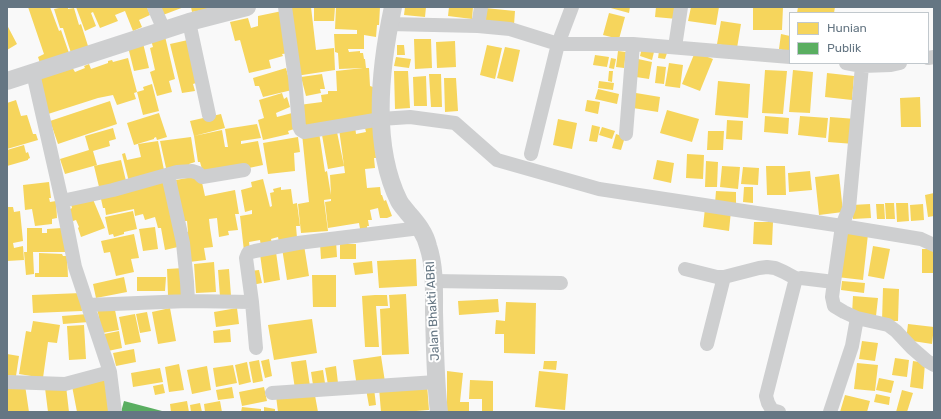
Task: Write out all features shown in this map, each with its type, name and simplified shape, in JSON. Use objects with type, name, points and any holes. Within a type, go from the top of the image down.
[{"type":"street","points":[[154,7],[164,30]]},
{"type":"street","points":[[285,7],[295,78],[299,126],[304,132],[381,119],[410,118],[455,123],[497,160],[599,189],[921,239],[934,245]]},
{"type":"street","points":[[478,26],[481,7]]},
{"type":"street","points":[[531,154],[558,44],[572,7]]},
{"type":"street","points":[[675,47],[681,7]]},
{"type":"street","points":[[7,81],[237,8]]},
{"type":"street","points":[[391,16],[510,29],[558,44],[633,44],[789,57]]},
{"type":"street","name":"Jalan Bhakti ABRI","points":[[391,16],[383,63],[381,119],[382,144],[390,178],[399,202],[420,228],[428,245],[433,267],[436,382],[439,412]]},
{"type":"street","points":[[190,22],[209,115]]},
{"type":"street","points":[[626,134],[633,44]]},
{"type":"street","points":[[851,64],[862,66],[896,64]]},
{"type":"street","points":[[862,66],[849,208],[842,226],[832,297],[834,306],[857,318],[888,325],[896,330],[912,348],[934,365]]},
{"type":"street","points":[[33,73],[76,267],[110,372],[115,412]]},
{"type":"street","points":[[62,201],[114,190],[177,172],[192,171],[198,173],[202,177],[244,170]]},
{"type":"street","points":[[168,175],[184,243],[188,301]]},
{"type":"street","points":[[256,348],[246,258],[248,253],[298,243],[420,228]]},
{"type":"street","points":[[686,269],[718,277],[724,277],[767,267],[776,268],[797,279],[806,278],[834,282]]},
{"type":"street","points":[[707,344],[724,277]]},
{"type":"street","points":[[779,412],[772,410],[766,396],[797,279]]},
{"type":"street","points":[[433,281],[561,283]]},
{"type":"street","points":[[88,305],[188,301],[252,302]]},
{"type":"street","points":[[830,412],[852,346],[857,318]]},
{"type":"street","points":[[7,382],[65,384],[110,372]]},
{"type":"street","points":[[272,393],[436,382]]},
{"type":"building: Hunian","points":[[28,7],[50,7],[59,31],[61,30],[69,53],[40,63],[38,57],[44,54]]},
{"type":"building: Hunian","points":[[68,7],[68,9],[74,8],[88,46],[71,53],[63,28],[60,28],[54,9]]},
{"type":"building: Hunian","points":[[76,7],[147,7],[150,15],[139,20],[142,27],[133,31],[125,11],[115,15],[118,21],[100,28],[93,12],[91,13],[96,26],[85,31]]},
{"type":"building: Hunian","points":[[161,7],[184,7],[163,15]]},
{"type":"building: Hunian","points":[[191,7],[219,7],[192,12]]},
{"type":"building: Hunian","points":[[287,7],[311,7],[316,50],[334,48],[335,70],[296,76]]},
{"type":"building: Hunian","points":[[314,7],[335,7],[334,21],[314,21]]},
{"type":"building: Hunian","points":[[336,7],[380,7],[379,25],[377,25],[376,37],[364,35],[364,49],[348,49],[349,52],[360,51],[360,53],[363,53],[366,68],[369,68],[370,86],[373,87],[374,119],[302,129],[299,105],[322,102],[321,95],[328,94],[328,91],[337,91],[336,71],[363,68],[339,69],[338,53],[335,52],[334,34],[357,34],[357,30],[335,29]]},
{"type":"building: Hunian","points":[[405,7],[426,7],[425,17],[404,15]]},
{"type":"building: Hunian","points":[[449,7],[473,7],[472,19],[448,16]]},
{"type":"building: Hunian","points":[[607,7],[630,7],[629,13]]},
{"type":"building: Hunian","points":[[656,7],[678,7],[677,19],[655,17]]},
{"type":"building: Hunian","points":[[691,7],[719,7],[716,25],[688,21]]},
{"type":"building: Hunian","points":[[753,7],[783,7],[782,30],[753,30]]},
{"type":"building: Hunian","points":[[798,7],[835,7],[834,12],[797,12]]},
{"type":"building: Hunian","points":[[485,8],[515,11],[514,25],[483,21]]},
{"type":"building: Hunian","points":[[282,11],[290,53],[282,54],[283,56],[269,60],[271,68],[249,73],[240,40],[235,41],[230,22],[248,18],[251,28],[258,26],[258,16]]},
{"type":"building: Hunian","points":[[609,13],[625,17],[619,39],[603,35]]},
{"type":"building: Hunian","points":[[721,21],[741,24],[737,48],[717,44]]},
{"type":"building: Hunian","points":[[7,25],[17,44],[7,50]]},
{"type":"building: Hunian","points":[[164,32],[175,79],[169,81],[172,92],[157,96],[150,72],[155,70],[150,48],[153,47],[150,37]]},
{"type":"building: Hunian","points":[[781,34],[789,36],[789,52],[779,49]]},
{"type":"building: Hunian","points":[[414,39],[431,39],[432,68],[415,69]]},
{"type":"building: Hunian","points":[[188,40],[199,82],[193,84],[195,91],[182,93],[170,44]]},
{"type":"building: Hunian","points":[[455,41],[456,67],[437,68],[436,42]]},
{"type":"building: Hunian","points":[[143,43],[149,68],[134,71],[128,47]]},
{"type":"building: Hunian","points":[[397,45],[404,45],[405,55],[397,55]]},
{"type":"building: Hunian","points":[[487,45],[502,48],[495,79],[480,75]]},
{"type":"building: Hunian","points":[[505,47],[520,50],[513,82],[497,78]]},
{"type":"building: Hunian","points":[[642,48],[654,52],[652,60],[640,56]]},
{"type":"building: Hunian","points":[[618,51],[626,52],[624,68],[616,67]]},
{"type":"building: Hunian","points":[[659,51],[667,53],[665,59],[658,58]]},
{"type":"building: Hunian","points":[[695,52],[713,59],[700,91],[682,84]]},
{"type":"building: Hunian","points":[[595,55],[609,57],[607,67],[593,65]]},
{"type":"building: Hunian","points":[[396,57],[411,59],[409,68],[394,66]]},
{"type":"building: Hunian","points":[[128,58],[137,92],[134,93],[136,99],[117,105],[113,95],[98,98],[48,114],[38,78],[72,67],[75,72],[85,68],[84,66],[89,64],[91,69],[108,63],[108,61],[112,60],[113,62]]},
{"type":"building: Hunian","points":[[611,58],[616,59],[614,69],[609,68]]},
{"type":"building: Hunian","points":[[638,59],[652,62],[649,79],[636,77]]},
{"type":"building: Hunian","points":[[669,63],[683,65],[680,88],[665,86]]},
{"type":"building: Hunian","points":[[657,66],[666,67],[664,84],[655,83]]},
{"type":"building: Hunian","points":[[286,68],[292,90],[263,97],[259,86],[255,86],[253,78]]},
{"type":"building: Hunian","points":[[765,70],[787,71],[783,114],[762,113]]},
{"type":"building: Hunian","points":[[793,70],[813,72],[810,113],[789,112]]},
{"type":"building: Hunian","points":[[394,71],[408,71],[410,108],[395,109]]},
{"type":"building: Hunian","points":[[609,71],[613,71],[612,82],[608,81]]},
{"type":"building: Hunian","points":[[827,73],[854,76],[852,100],[825,97]]},
{"type":"building: Hunian","points":[[322,74],[325,89],[320,89],[321,93],[306,96],[301,77]]},
{"type":"building: Hunian","points":[[429,74],[441,74],[442,107],[431,107]]},
{"type":"building: Hunian","points":[[426,76],[427,106],[414,106],[413,77]]},
{"type":"building: Hunian","points":[[444,78],[456,78],[458,111],[445,112]]},
{"type":"building: Hunian","points":[[599,81],[614,83],[613,90],[598,88]]},
{"type":"building: Hunian","points":[[718,81],[750,84],[748,118],[715,115]]},
{"type":"building: Hunian","points":[[152,84],[159,111],[143,115],[137,92],[144,90],[143,87]]},
{"type":"building: Hunian","points":[[598,89],[619,94],[617,104],[595,99]]},
{"type":"building: Hunian","points":[[282,93],[284,99],[287,97],[290,107],[276,113],[277,117],[292,113],[297,128],[288,131],[289,134],[263,140],[258,120],[264,118],[259,100]]},
{"type":"building: Hunian","points":[[636,93],[660,97],[658,112],[633,108]]},
{"type":"building: Hunian","points":[[920,97],[921,127],[901,127],[900,98]]},
{"type":"building: Hunian","points":[[16,100],[21,116],[27,115],[33,134],[36,134],[38,140],[7,149],[7,103]]},
{"type":"building: Hunian","points":[[587,100],[600,102],[598,114],[585,111]]},
{"type":"building: Hunian","points":[[110,101],[117,124],[58,144],[50,121]]},
{"type":"building: Hunian","points":[[667,110],[699,119],[692,142],[660,133]]},
{"type":"building: Hunian","points":[[159,113],[167,137],[157,140],[156,137],[134,145],[127,123]]},
{"type":"building: Hunian","points":[[221,114],[225,128],[194,136],[190,121]]},
{"type":"building: Hunian","points":[[765,116],[789,118],[788,134],[764,132]]},
{"type":"building: Hunian","points":[[800,116],[828,118],[826,138],[798,135]]},
{"type":"building: Hunian","points":[[830,117],[856,119],[854,144],[828,142]]},
{"type":"building: Hunian","points":[[558,119],[577,123],[572,149],[553,145]]},
{"type":"building: Hunian","points":[[727,120],[743,121],[742,140],[726,139]]},
{"type":"building: Hunian","points":[[374,123],[376,158],[374,158],[375,168],[365,169],[367,188],[380,187],[381,195],[384,201],[386,200],[392,216],[380,218],[378,208],[370,210],[372,220],[368,220],[368,233],[361,234],[359,223],[328,228],[325,202],[331,201],[331,199],[324,200],[328,231],[301,233],[298,204],[309,202],[302,134],[319,132],[325,172],[327,171],[331,195],[330,175],[345,173],[339,129],[355,126],[356,134],[366,132],[364,124]]},
{"type":"building: Hunian","points":[[257,124],[261,138],[241,141],[241,144],[258,141],[263,165],[204,176],[200,162],[198,162],[194,136],[222,130],[225,147],[228,147],[225,129]]},
{"type":"building: Hunian","points":[[592,125],[600,127],[597,142],[589,141]]},
{"type":"building: Hunian","points":[[602,127],[615,131],[612,139],[599,135]]},
{"type":"building: Hunian","points":[[113,128],[116,139],[109,141],[110,146],[93,151],[97,165],[65,174],[60,159],[89,150],[85,136]]},
{"type":"building: Hunian","points":[[708,131],[724,131],[723,150],[707,150]]},
{"type":"building: Hunian","points":[[337,132],[344,166],[328,169],[322,135]]},
{"type":"building: Hunian","points":[[616,134],[625,137],[621,150],[612,148]]},
{"type":"building: Hunian","points":[[191,137],[195,162],[189,164],[190,168],[166,168],[160,141]]},
{"type":"building: Hunian","points":[[298,137],[300,152],[294,153],[295,171],[268,174],[263,143]]},
{"type":"building: Hunian","points":[[158,141],[164,170],[129,182],[122,154],[125,153],[127,160],[141,157],[138,144]]},
{"type":"building: Hunian","points":[[24,145],[26,153],[28,152],[30,158],[28,160],[7,166],[7,150]]},
{"type":"building: Hunian","points":[[687,154],[704,155],[703,179],[686,178]]},
{"type":"building: Hunian","points":[[121,160],[127,185],[100,191],[94,166]]},
{"type":"building: Hunian","points":[[657,160],[674,163],[671,183],[653,179]]},
{"type":"building: Hunian","points":[[706,161],[718,162],[717,187],[705,187]]},
{"type":"building: Hunian","points":[[722,166],[740,167],[738,189],[720,187]]},
{"type":"building: Hunian","points":[[766,166],[785,166],[786,195],[767,195]]},
{"type":"building: Hunian","points":[[743,167],[759,168],[758,185],[741,184]]},
{"type":"building: Hunian","points":[[810,171],[812,190],[789,192],[788,173]]},
{"type":"building: Hunian","points":[[839,174],[843,212],[819,215],[815,177]]},
{"type":"building: Hunian","points":[[198,176],[201,178],[205,196],[235,190],[239,214],[235,214],[238,230],[228,231],[229,235],[219,237],[217,218],[209,219],[213,247],[204,248],[206,260],[189,262],[184,232],[188,232],[187,221],[181,221],[176,180]]},
{"type":"building: Hunian","points":[[162,179],[182,246],[165,250],[161,228],[158,228],[155,217],[145,220],[143,214],[135,216],[134,209],[106,215],[101,199]]},
{"type":"building: Hunian","points":[[263,179],[270,207],[272,206],[270,193],[274,192],[273,189],[281,187],[281,190],[291,189],[293,204],[297,203],[300,226],[296,226],[297,238],[279,242],[278,237],[271,239],[272,244],[261,246],[260,240],[249,242],[250,250],[244,251],[240,216],[252,214],[252,210],[245,212],[241,190],[252,187],[251,182]]},
{"type":"building: Hunian","points":[[49,182],[51,198],[49,198],[50,202],[56,201],[57,218],[52,219],[52,224],[35,226],[32,209],[25,210],[23,185]]},
{"type":"building: Hunian","points":[[744,187],[753,187],[753,203],[743,202]]},
{"type":"building: Hunian","points":[[716,191],[736,192],[736,204],[715,203]]},
{"type":"building: Hunian","points":[[934,193],[934,216],[928,217],[925,195]]},
{"type":"building: Hunian","points":[[92,197],[105,228],[81,237],[76,220],[70,222],[67,211],[72,208],[71,204]]},
{"type":"building: Hunian","points":[[885,203],[894,203],[895,219],[886,219]]},
{"type":"building: Hunian","points":[[896,203],[908,203],[909,221],[897,222]]},
{"type":"building: Hunian","points":[[870,204],[871,218],[853,219],[852,205]]},
{"type":"building: Hunian","points":[[876,204],[884,204],[885,219],[877,219]]},
{"type":"building: Hunian","points":[[923,204],[924,220],[911,221],[910,205]]},
{"type":"building: Hunian","points":[[7,207],[13,207],[14,212],[20,211],[23,241],[13,243],[14,248],[23,246],[24,260],[7,261]]},
{"type":"building: Hunian","points":[[705,208],[731,211],[729,231],[703,227]]},
{"type":"building: Hunian","points":[[133,211],[137,229],[124,232],[124,234],[114,237],[113,234],[109,235],[105,217]]},
{"type":"building: Hunian","points":[[754,222],[773,222],[772,245],[753,244]]},
{"type":"building: Hunian","points":[[155,227],[158,249],[143,251],[139,229]]},
{"type":"building: Hunian","points":[[27,228],[42,228],[42,233],[47,233],[47,229],[62,228],[66,252],[33,252],[34,274],[26,275],[24,252],[27,252]]},
{"type":"building: Hunian","points":[[842,231],[868,234],[863,280],[837,277]]},
{"type":"building: Hunian","points":[[134,234],[139,258],[131,259],[134,272],[116,276],[110,252],[104,253],[101,241]]},
{"type":"building: Hunian","points":[[336,241],[337,257],[321,259],[320,243]]},
{"type":"building: Hunian","points":[[340,244],[356,244],[356,259],[340,259]]},
{"type":"building: Hunian","points":[[304,245],[309,276],[287,280],[282,248]]},
{"type":"building: Hunian","points":[[873,246],[890,249],[884,279],[868,276]]},
{"type":"building: Hunian","points":[[922,249],[934,249],[934,273],[922,273]]},
{"type":"building: Hunian","points":[[276,252],[280,280],[264,283],[260,254]]},
{"type":"building: Hunian","points":[[39,253],[62,254],[63,256],[67,256],[68,277],[35,277],[35,273],[39,273]]},
{"type":"building: Hunian","points":[[416,259],[417,286],[379,288],[377,261]]},
{"type":"building: Hunian","points":[[372,261],[373,273],[355,275],[353,263]]},
{"type":"building: Hunian","points":[[214,262],[216,292],[196,293],[194,264]]},
{"type":"building: Hunian","points":[[184,268],[185,295],[168,295],[167,269]]},
{"type":"building: Hunian","points":[[229,269],[231,296],[220,297],[218,270]]},
{"type":"building: Hunian","points":[[259,270],[262,283],[252,285],[250,271]]},
{"type":"building: Hunian","points":[[312,275],[336,275],[336,307],[313,307]]},
{"type":"building: Hunian","points":[[124,277],[127,292],[96,298],[93,284]]},
{"type":"building: Hunian","points":[[137,277],[166,277],[165,291],[137,291]]},
{"type":"building: Hunian","points":[[842,281],[865,283],[864,293],[841,290]]},
{"type":"building: Hunian","points":[[883,288],[899,289],[898,321],[882,321]]},
{"type":"building: Hunian","points":[[81,293],[82,311],[33,313],[32,295]]},
{"type":"building: Hunian","points":[[406,294],[409,354],[382,355],[380,309],[390,308],[389,295]]},
{"type":"building: Hunian","points":[[387,295],[388,306],[376,306],[379,347],[365,347],[362,296]]},
{"type":"building: Hunian","points":[[853,296],[878,298],[876,316],[852,314]]},
{"type":"building: Hunian","points":[[498,299],[499,312],[459,315],[458,301]]},
{"type":"building: Hunian","points":[[506,302],[536,303],[535,354],[504,353],[504,334],[495,334],[496,320],[505,321]]},
{"type":"building: Hunian","points":[[114,305],[119,330],[102,333],[97,308]]},
{"type":"building: Hunian","points":[[170,308],[176,341],[158,344],[152,312]]},
{"type":"building: Hunian","points":[[237,308],[239,324],[216,327],[214,312]]},
{"type":"building: Hunian","points":[[147,312],[151,331],[140,333],[136,314]]},
{"type":"building: Hunian","points":[[88,314],[89,322],[63,324],[62,316]]},
{"type":"building: Hunian","points":[[135,314],[141,342],[125,345],[119,317]]},
{"type":"building: Hunian","points":[[312,319],[317,353],[274,360],[268,325]]},
{"type":"building: Hunian","points":[[33,321],[60,325],[57,343],[48,342],[43,378],[19,374],[26,331],[31,332]]},
{"type":"building: Hunian","points":[[908,324],[934,327],[932,344],[906,340]]},
{"type":"building: Hunian","points":[[84,325],[86,359],[69,360],[67,326]]},
{"type":"building: Hunian","points":[[230,329],[231,342],[214,343],[213,331]]},
{"type":"building: Hunian","points":[[119,331],[122,348],[108,351],[104,334]]},
{"type":"building: Hunian","points":[[862,341],[878,343],[875,361],[859,359]]},
{"type":"building: Hunian","points":[[134,349],[136,362],[116,366],[113,353]]},
{"type":"building: Hunian","points":[[7,354],[19,356],[16,376],[7,375]]},
{"type":"building: Hunian","points":[[381,356],[385,382],[357,387],[353,360]]},
{"type":"building: Hunian","points":[[895,358],[909,360],[907,377],[892,375]]},
{"type":"building: Hunian","points":[[269,359],[272,376],[265,378],[261,361]]},
{"type":"building: Hunian","points":[[259,360],[263,381],[253,383],[249,362]]},
{"type":"building: Hunian","points":[[306,360],[310,386],[295,389],[291,362]]},
{"type":"building: Hunian","points":[[544,361],[557,361],[556,370],[543,369]]},
{"type":"building: Hunian","points":[[913,361],[925,363],[923,389],[910,387]]},
{"type":"building: Hunian","points":[[247,362],[251,382],[239,385],[235,365]]},
{"type":"building: Hunian","points":[[857,363],[878,365],[875,391],[854,389]]},
{"type":"building: Hunian","points":[[179,364],[184,390],[169,392],[165,367]]},
{"type":"building: Hunian","points":[[233,365],[237,383],[216,387],[213,368]]},
{"type":"building: Hunian","points":[[207,366],[211,390],[192,394],[187,370]]},
{"type":"building: Hunian","points":[[336,366],[338,383],[328,385],[325,368]]},
{"type":"building: Hunian","points":[[160,368],[163,382],[133,387],[131,373]]},
{"type":"building: Hunian","points":[[323,370],[325,383],[313,385],[311,372]]},
{"type":"building: Hunian","points":[[447,371],[463,373],[460,402],[469,402],[469,412],[447,412]]},
{"type":"building: Hunian","points":[[539,371],[568,374],[565,410],[535,407]]},
{"type":"building: Hunian","points":[[879,378],[894,381],[891,393],[876,390]]},
{"type":"building: Hunian","points":[[105,380],[111,412],[77,412],[72,386]]},
{"type":"building: Hunian","points":[[470,380],[493,381],[493,412],[482,412],[482,399],[469,399]]},
{"type":"building: Hunian","points":[[163,384],[165,393],[155,395],[153,386]]},
{"type":"building: Hunian","points":[[427,384],[429,410],[381,412],[379,388]]},
{"type":"building: Hunian","points":[[25,385],[29,412],[7,412],[7,387]]},
{"type":"building: Hunian","points":[[66,386],[69,412],[48,412],[45,388]]},
{"type":"building: Hunian","points":[[232,387],[234,398],[218,400],[216,390]]},
{"type":"building: Hunian","points":[[264,387],[267,401],[242,406],[239,392]]},
{"type":"building: Hunian","points":[[374,388],[376,405],[369,406],[366,389]]},
{"type":"building: Hunian","points":[[314,390],[318,412],[278,412],[276,396]]},
{"type":"building: Hunian","points":[[902,390],[913,393],[907,412],[896,412]]},
{"type":"building: Hunian","points":[[876,394],[890,397],[889,405],[874,402]]},
{"type":"building: Hunian","points":[[845,395],[870,401],[867,412],[840,412]]},
{"type":"building: Hunian","points":[[187,401],[189,412],[171,412],[170,404]]},
{"type":"building: Hunian","points":[[220,401],[222,412],[205,412],[204,404]]},
{"type":"building: Hunian","points":[[200,403],[202,412],[191,412],[190,405]]},
{"type":"building: Hunian","points":[[242,407],[261,409],[261,412],[241,412]]},
{"type":"building: Hunian","points":[[264,407],[275,409],[275,412],[264,412]]},
{"type":"building: Publik","points":[[124,401],[162,411],[162,412],[121,412]]}]
